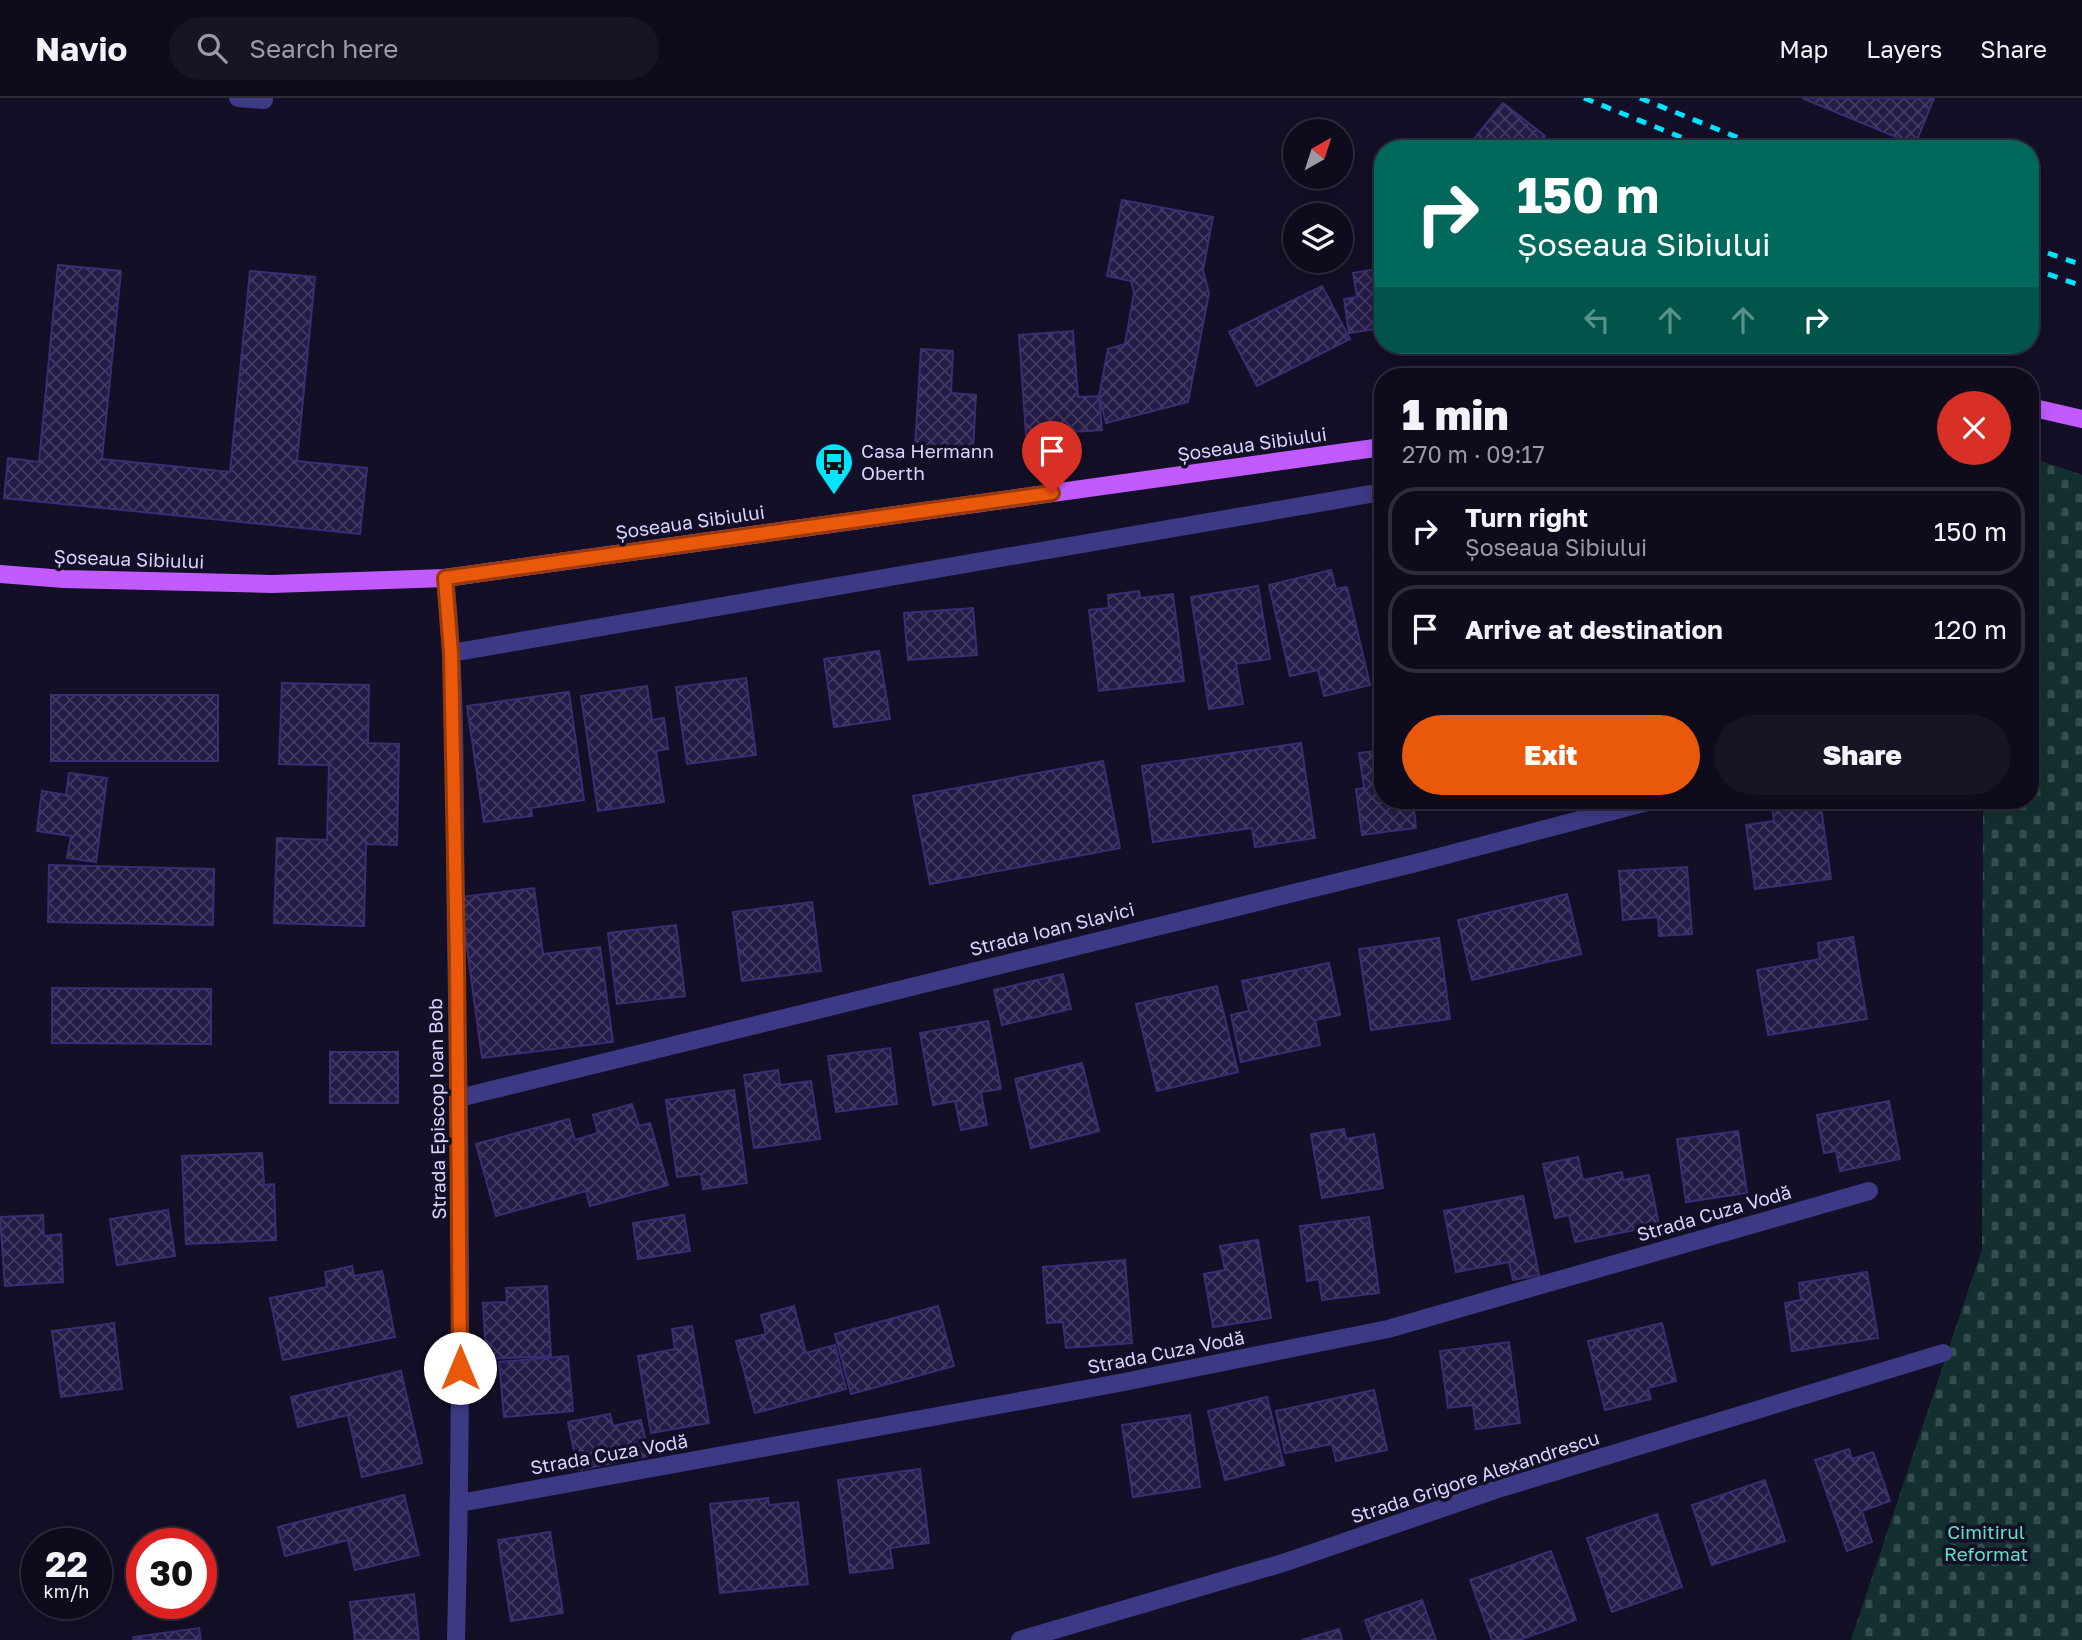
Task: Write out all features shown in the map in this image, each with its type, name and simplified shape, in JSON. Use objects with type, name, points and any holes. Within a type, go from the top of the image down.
[{"type":"main road","points":[[2039,409],[2082,419]]},
{"type":"main road","name":"Șoseaua Sibiului","points":[[0,574],[64,579],[272,584],[445,578],[1374,448]]},
{"type":"street","points":[[238,98],[264,100]]},
{"type":"street","points":[[451,653],[1374,493]]},
{"type":"street","name":"Strada Episcop Ioan Bob","points":[[445,578],[451,653],[459,1098],[460,1503],[456,1640]]},
{"type":"street","name":"Strada Ioan Slavici","points":[[459,1098],[1416,863],[1621,809]]},
{"type":"street","name":"Strada Cuza Vodă","points":[[460,1503],[1119,1383],[1388,1329],[1869,1191]]},
{"type":"street","name":"Strada Grigore Alexandrescu","points":[[1020,1640],[1283,1563],[1495,1490],[1942,1353]]},
{"type":"green space","name":"Cimitirul Reformat","points":[[2039,460],[2082,475],[2082,1640],[1851,1640],[1982,1249],[1983,809],[2039,809]]},
{"type":"building","points":[[1802,98],[1934,98],[1917,140],[1903,140]]},
{"type":"building","points":[[1503,103],[1545,136],[1542,140],[1473,140]]},
{"type":"building","points":[[1122,200],[1213,217],[1203,270],[1209,293],[1188,402],[1106,423],[1099,396],[1108,349],[1125,344],[1134,293],[1131,281],[1107,276]]},
{"type":"building","points":[[58,265],[121,271],[102,459],[230,472],[250,271],[315,277],[297,461],[367,468],[360,534],[4,498],[8,458],[39,462]]},
{"type":"building","points":[[1374,269],[1374,329],[1349,333],[1344,299],[1357,297],[1353,273]]},
{"type":"building","points":[[1322,286],[1350,339],[1257,386],[1229,332]]},
{"type":"building","points":[[1073,331],[1078,397],[1099,396],[1102,430],[1026,435],[1019,335]]},
{"type":"building","points":[[921,349],[953,351],[951,393],[976,395],[973,450],[915,447]]},
{"type":"building","points":[[1331,570],[1336,589],[1347,587],[1370,685],[1324,696],[1318,670],[1290,676],[1269,585]]},
{"type":"building","points":[[1258,586],[1270,659],[1236,664],[1243,704],[1209,709],[1191,597]]},
{"type":"building","points":[[1139,591],[1140,598],[1173,594],[1184,681],[1099,691],[1089,610],[1109,608],[1108,595]]},
{"type":"building","points":[[973,608],[977,655],[908,660],[904,613]]},
{"type":"building","points":[[879,651],[890,719],[834,727],[824,659]]},
{"type":"building","points":[[746,678],[756,755],[687,764],[676,687]]},
{"type":"building","points":[[282,683],[369,685],[368,743],[399,744],[397,845],[366,844],[364,926],[274,923],[277,838],[327,840],[329,765],[279,764]]},
{"type":"building","points":[[647,686],[652,720],[664,718],[668,749],[656,751],[664,802],[598,811],[581,696]]},
{"type":"building","points":[[569,692],[584,800],[531,808],[532,816],[484,822],[467,706]]},
{"type":"building","points":[[51,695],[218,695],[218,761],[51,761]]},
{"type":"building","points":[[1301,743],[1315,838],[1255,847],[1252,828],[1153,842],[1142,766]]},
{"type":"building","points":[[1374,751],[1374,809],[1414,809],[1416,828],[1362,835],[1356,789],[1364,788],[1359,753]]},
{"type":"building","points":[[1103,761],[1120,848],[930,884],[913,796]]},
{"type":"building","points":[[69,773],[107,778],[96,862],[67,858],[71,836],[37,831],[42,791],[66,795]]},
{"type":"building","points":[[1772,809],[1821,809],[1831,879],[1755,889],[1746,825],[1774,821]]},
{"type":"building","points":[[49,865],[214,869],[213,925],[48,922]]},
{"type":"building","points":[[1687,867],[1692,934],[1659,936],[1658,917],[1623,920],[1619,871]]},
{"type":"building","points":[[534,888],[543,954],[600,947],[613,1042],[482,1058],[460,897]]},
{"type":"building","points":[[1567,894],[1581,954],[1472,980],[1458,920]]},
{"type":"building","points":[[812,902],[821,971],[742,981],[733,912]]},
{"type":"building","points":[[676,925],[685,996],[617,1004],[608,933]]},
{"type":"building","points":[[1853,937],[1867,1019],[1768,1035],[1757,970],[1820,959],[1818,943]]},
{"type":"building","points":[[1439,938],[1450,1019],[1371,1030],[1359,949]]},
{"type":"building","points":[[1329,963],[1340,1015],[1315,1020],[1320,1045],[1241,1062],[1231,1015],[1249,1011],[1242,981]]},
{"type":"building","points":[[1063,974],[1071,1009],[1002,1025],[994,990]]},
{"type":"building","points":[[1217,986],[1238,1072],[1157,1091],[1136,1004]]},
{"type":"building","points":[[52,988],[211,989],[211,1044],[52,1043]]},
{"type":"building","points":[[988,1021],[1001,1089],[981,1092],[987,1125],[961,1130],[955,1101],[933,1105],[920,1033]]},
{"type":"building","points":[[890,1048],[897,1104],[836,1112],[828,1056]]},
{"type":"building","points":[[330,1052],[398,1052],[398,1103],[330,1103]]},
{"type":"building","points":[[1082,1063],[1099,1131],[1031,1148],[1015,1079]]},
{"type":"building","points":[[778,1070],[780,1085],[811,1081],[820,1139],[754,1148],[744,1075]]},
{"type":"building","points":[[734,1090],[747,1183],[703,1189],[701,1174],[677,1177],[666,1100]]},
{"type":"building","points":[[1889,1101],[1900,1159],[1840,1171],[1836,1151],[1824,1153],[1817,1115]]},
{"type":"building","points":[[632,1104],[639,1126],[650,1123],[668,1185],[590,1206],[586,1191],[496,1216],[476,1144],[569,1119],[575,1140],[598,1133],[593,1115]]},
{"type":"building","points":[[1344,1129],[1346,1139],[1374,1134],[1383,1188],[1322,1198],[1311,1134]]},
{"type":"building","points":[[1738,1131],[1747,1193],[1686,1202],[1677,1139]]},
{"type":"building","points":[[262,1153],[264,1185],[274,1184],[276,1240],[186,1244],[182,1156]]},
{"type":"building","points":[[1578,1157],[1583,1180],[1622,1172],[1623,1180],[1649,1175],[1659,1225],[1575,1242],[1569,1215],[1555,1218],[1543,1164]]},
{"type":"building","points":[[1523,1196],[1539,1275],[1513,1280],[1509,1262],[1456,1272],[1444,1211]]},
{"type":"building","points":[[168,1210],[175,1256],[117,1265],[110,1219]]},
{"type":"building","points":[[43,1215],[44,1236],[61,1234],[63,1282],[5,1286],[0,1217]]},
{"type":"building","points":[[684,1215],[690,1251],[638,1259],[633,1223]]},
{"type":"building","points":[[1369,1217],[1379,1293],[1322,1300],[1319,1279],[1307,1281],[1300,1226]]},
{"type":"building","points":[[1258,1240],[1271,1318],[1213,1327],[1204,1274],[1225,1270],[1220,1246]]},
{"type":"building","points":[[1125,1260],[1132,1343],[1066,1348],[1063,1322],[1047,1323],[1043,1267]]},
{"type":"building","points":[[352,1266],[354,1276],[382,1271],[395,1337],[283,1360],[270,1298],[327,1287],[325,1272]]},
{"type":"building","points":[[1867,1272],[1878,1338],[1792,1351],[1785,1303],[1801,1300],[1799,1283]]},
{"type":"building","points":[[547,1286],[551,1356],[486,1359],[483,1303],[507,1302],[506,1288]]},
{"type":"building","points":[[794,1306],[806,1353],[835,1345],[846,1389],[755,1413],[736,1341],[766,1334],[761,1315]]},
{"type":"building","points":[[938,1306],[954,1366],[851,1394],[835,1334]]},
{"type":"building","points":[[114,1323],[122,1389],[61,1397],[52,1331]]},
{"type":"building","points":[[1662,1323],[1676,1381],[1648,1388],[1651,1399],[1605,1410],[1588,1341]]},
{"type":"building","points":[[692,1326],[709,1423],[651,1433],[638,1356],[675,1349],[672,1329]]},
{"type":"building","points":[[1509,1342],[1520,1423],[1476,1429],[1473,1405],[1448,1408],[1440,1351]]},
{"type":"building","points":[[568,1356],[573,1411],[504,1417],[499,1362]]},
{"type":"building","points":[[401,1371],[422,1463],[362,1477],[348,1415],[298,1427],[291,1397]]},
{"type":"building","points":[[1374,1390],[1387,1450],[1336,1461],[1332,1444],[1285,1453],[1276,1411]]},
{"type":"building","points":[[1267,1397],[1284,1465],[1225,1480],[1208,1411]]},
{"type":"building","points":[[610,1414],[613,1426],[641,1420],[649,1456],[578,1470],[568,1422]]},
{"type":"building","points":[[1190,1415],[1200,1487],[1133,1497],[1122,1425]]},
{"type":"building","points":[[1849,1449],[1852,1459],[1873,1452],[1890,1501],[1862,1511],[1872,1542],[1847,1551],[1815,1460]]},
{"type":"building","points":[[920,1469],[929,1543],[890,1548],[893,1568],[850,1573],[838,1480]]},
{"type":"building","points":[[1765,1480],[1785,1541],[1712,1565],[1692,1505]]},
{"type":"building","points":[[404,1495],[419,1555],[355,1570],[348,1540],[285,1556],[278,1527]]},
{"type":"building","points":[[768,1498],[769,1505],[798,1502],[808,1584],[720,1593],[710,1504]]},
{"type":"building","points":[[1657,1514],[1682,1587],[1612,1612],[1587,1538]]},
{"type":"building","points":[[550,1532],[563,1613],[511,1621],[498,1540]]},
{"type":"building","points":[[1551,1551],[1576,1620],[1519,1640],[1492,1640],[1470,1580]]},
{"type":"building","points":[[414,1594],[419,1640],[355,1640],[350,1602]]},
{"type":"building","points":[[1422,1600],[1436,1640],[1372,1640],[1365,1620]]},
{"type":"building","points":[[199,1628],[201,1640],[134,1640],[133,1637]]},
{"type":"building","points":[[1339,1629],[1342,1640],[1302,1640]]},
{"type":"railway","points":[[1584,98],[1688,140]]},
{"type":"railway","points":[[1640,98],[1744,140]]},
{"type":"railway","points":[[2039,250],[2082,265]]},
{"type":"railway","points":[[2039,271],[2082,286]]},
{"type":"place","name":"Casa Hermann Oberth","points":[[834,496]]},
{"type":"route","points":[[460,1368],[457,959],[451,653],[445,578],[1052,493]]}]
